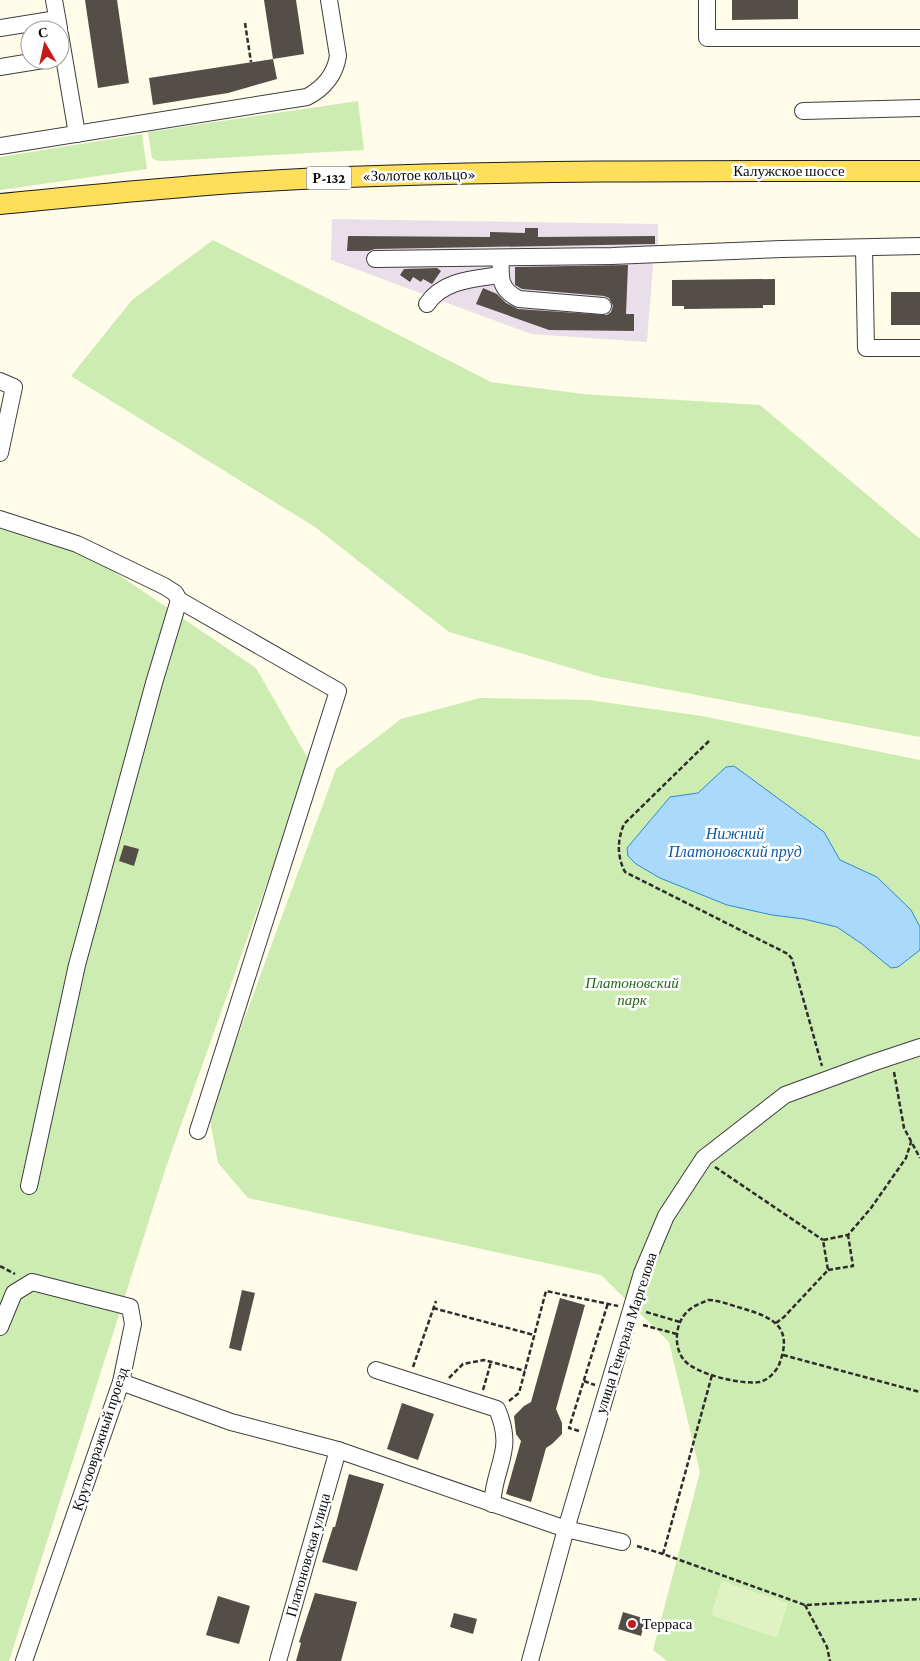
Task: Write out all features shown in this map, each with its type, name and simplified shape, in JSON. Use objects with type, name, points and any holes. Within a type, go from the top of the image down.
[{"type":"main road","name":"Калужское шоссе","points":[[658,171],[920,171]]},
{"type":"main road","name":"«Золотое кольцо»","points":[[0,204],[149,189],[345,177],[658,171]]},
{"type":"street","points":[[54,0],[58,20]]},
{"type":"street","points":[[0,146],[312,95],[328,81],[337,64],[338,56],[329,0]]},
{"type":"street","points":[[707,0],[707,38],[920,38]]},
{"type":"street","points":[[0,28],[20,28]]},
{"type":"street","points":[[0,67],[20,64]]},
{"type":"street","points":[[65,70],[77,134]]},
{"type":"street","points":[[803,111],[920,108]]},
{"type":"street","points":[[375,259],[612,256],[920,246]]},
{"type":"street","points":[[864,248],[866,348],[920,348]]},
{"type":"street","points":[[501,258],[500,275],[506,292],[519,299],[603,306]]},
{"type":"street","points":[[427,304],[445,287],[474,279],[500,275]]},
{"type":"street","points":[[0,381],[14,388],[0,453]]},
{"type":"street","points":[[0,519],[77,544],[164,586],[175,593],[179,600],[338,691],[198,1131]]},
{"type":"street","points":[[29,1186],[77,966],[179,600]]},
{"type":"street","name":"улица Генерала Маргелова","points":[[530,1661],[566,1529],[642,1273],[666,1216],[704,1158],[785,1095],[920,1047]]},
{"type":"street","name":"Крутоовражный проезд","points":[[0,1327],[14,1293],[32,1282],[130,1307],[133,1324],[121,1382],[24,1661]]},
{"type":"street","points":[[376,1370],[497,1409],[506,1436],[505,1452],[493,1492],[492,1504]]},
{"type":"street","points":[[121,1382],[231,1422],[338,1450],[566,1529],[622,1542]]},
{"type":"street","name":"Платоновская улица","points":[[278,1661],[338,1450]]},
{"type":"path","points":[[244,22],[251,62]]},
{"type":"path","points":[[709,741],[624,824],[618,846],[619,860],[625,872],[788,954],[792,960],[826,1080]]},
{"type":"path","points":[[892,1066],[904,1128],[920,1158]]},
{"type":"path","points":[[712,1165],[824,1240],[848,1235],[871,1208],[906,1158],[912,1142]]},
{"type":"path","points":[[776,1323],[784,1317],[828,1270],[853,1266],[848,1235]]},
{"type":"path","points":[[824,1240],[828,1270]]},
{"type":"path","points":[[497,1409],[519,1393],[546,1291],[622,1306]]},
{"type":"path","points":[[712,1300],[762,1314],[776,1323],[784,1336],[783,1355],[776,1372],[762,1382],[740,1382],[696,1369],[683,1359],[678,1347],[677,1334],[680,1322],[688,1310],[703,1302],[712,1300]]},
{"type":"path","points":[[408,1380],[436,1301]]},
{"type":"path","points":[[582,1431],[569,1428],[608,1303]]},
{"type":"path","points":[[433,1308],[534,1335]]},
{"type":"path","points":[[640,1310],[680,1322]]},
{"type":"path","points":[[636,1323],[677,1334]]},
{"type":"path","points":[[783,1355],[920,1392]]},
{"type":"path","points":[[443,1391],[449,1377],[464,1364],[484,1360],[525,1371]]},
{"type":"path","points":[[479,1403],[491,1362]]},
{"type":"path","points":[[662,1554],[712,1375]]},
{"type":"path","points":[[584,1381],[596,1385]]},
{"type":"path","points":[[622,1542],[662,1554],[805,1605],[920,1599]]},
{"type":"path","points":[[805,1605],[827,1647],[830,1661]]},
{"type":"shaded area","points":[[332,219],[658,224],[658,252],[654,253],[647,342],[531,334],[331,260]]},
{"type":"green space","points":[[358,101],[364,150],[165,161],[158,161],[152,158],[148,132]]},
{"type":"green space","points":[[142,134],[147,169],[0,190],[0,157]]},
{"type":"green space","points":[[213,240],[491,382],[583,394],[760,405],[920,539],[920,737],[601,677],[449,632],[315,527],[71,376],[132,300]]},
{"type":"green space","points":[[0,524],[91,556],[256,668],[310,762],[166,1167],[9,1661],[0,1661]]},
{"type":"green space","name":"Платоновский парк","points":[[480,698],[589,700],[702,716],[920,760],[920,1661],[667,1661],[653,1650],[700,1472],[669,1342],[601,1275],[248,1198],[218,1163],[209,1115],[336,769],[401,719]]},
{"type":"green space","points":[[722,1581],[788,1603],[777,1638],[711,1615]]},
{"type":"water","name":"Нижний Платоновский пруд","points":[[734,766],[824,832],[840,860],[877,877],[911,910],[920,927],[920,950],[898,967],[891,968],[862,944],[837,927],[727,905],[660,878],[636,864],[628,856],[627,848],[670,797],[698,793],[726,767]]},
{"type":"building","points":[[85,0],[117,0],[129,83],[98,88]]},
{"type":"building","points":[[264,0],[296,0],[304,54],[273,59]]},
{"type":"building","points":[[732,0],[798,0],[798,19],[732,20]]},
{"type":"building","points":[[273,59],[277,79],[228,93],[153,105],[149,78]]},
{"type":"building","points":[[525,228],[538,228],[538,237],[655,236],[655,244],[347,251],[348,236],[490,237],[490,232],[525,233]]},
{"type":"building","points":[[628,265],[626,314],[634,314],[634,331],[549,330],[476,304],[483,288],[497,294],[506,303],[518,309],[607,315],[611,312],[613,306],[609,298],[604,296],[522,289],[515,285],[515,267]]},
{"type":"building","points":[[437,268],[441,271],[432,284],[423,279],[421,282],[413,277],[410,282],[400,275],[404,269]]},
{"type":"building","points":[[775,279],[775,305],[763,305],[763,308],[684,309],[684,306],[672,306],[672,280]]},
{"type":"building","points":[[891,292],[920,292],[920,325],[891,325]]},
{"type":"building","points":[[124,845],[139,849],[134,866],[119,861]]},
{"type":"building","points":[[242,1290],[255,1293],[241,1351],[229,1348]]},
{"type":"building","points":[[560,1298],[585,1305],[556,1409],[562,1423],[562,1434],[546,1448],[531,1502],[506,1494],[521,1441],[516,1434],[514,1416],[531,1402]]},
{"type":"building","points":[[402,1403],[434,1414],[418,1460],[387,1449]]},
{"type":"building","points":[[349,1474],[384,1484],[357,1571],[322,1562],[333,1527],[335,1527]]},
{"type":"building","points":[[315,1593],[357,1602],[341,1661],[296,1661],[301,1643],[299,1642]]},
{"type":"building","points":[[218,1596],[250,1606],[239,1644],[206,1635]]},
{"type":"building","name":"Терраса","points":[[623,1612],[646,1619],[641,1636],[618,1629]]},
{"type":"building","points":[[454,1613],[477,1619],[473,1634],[450,1627]]},
{"type":"place","name":"Терраса","points":[[632,1624]]}]
